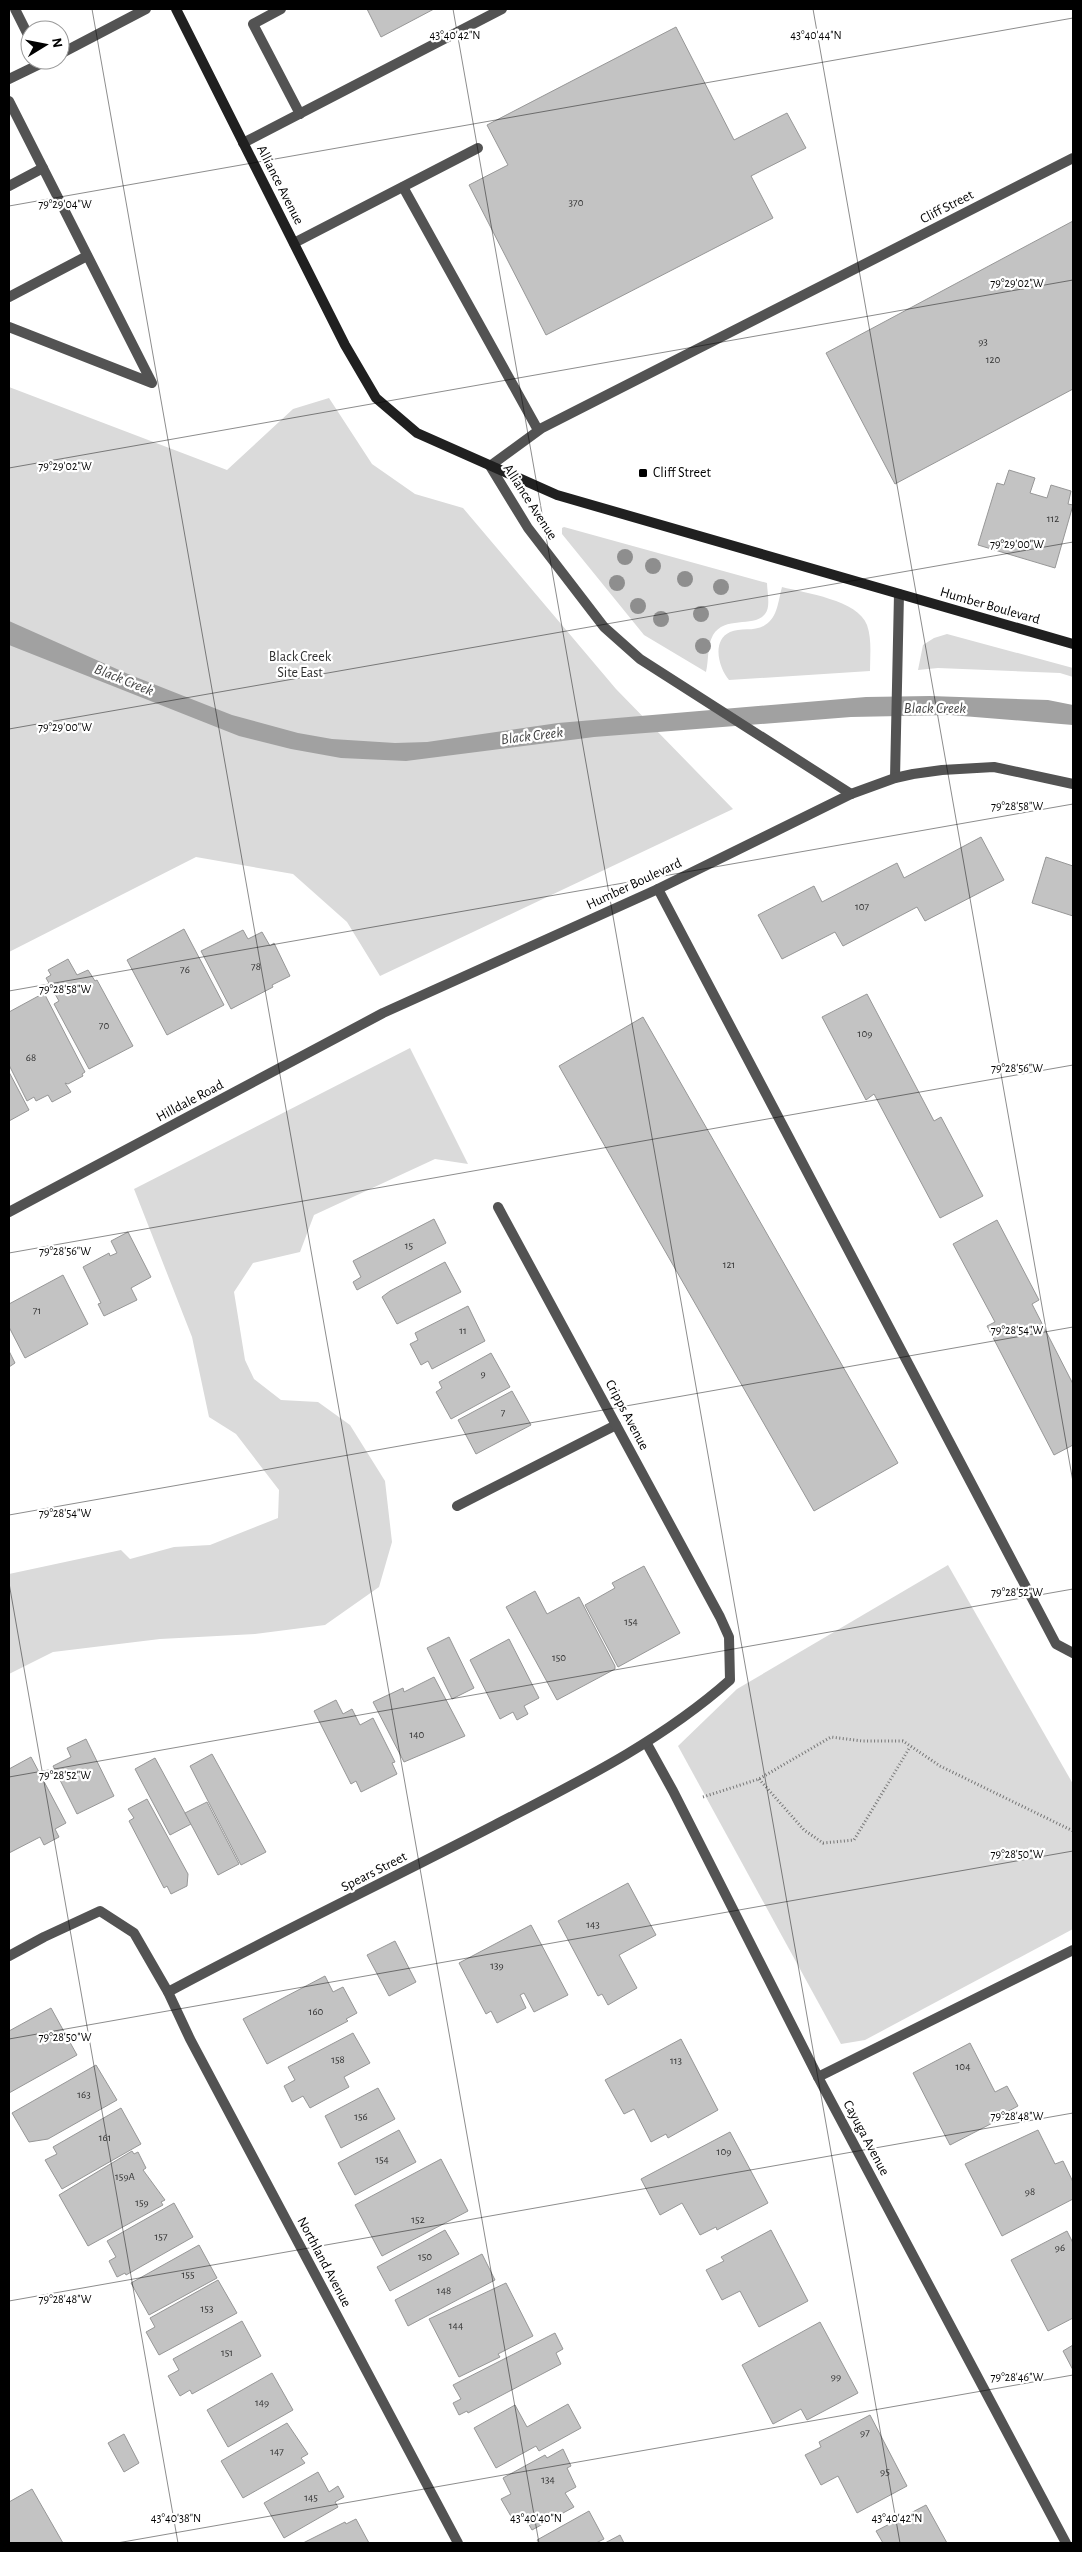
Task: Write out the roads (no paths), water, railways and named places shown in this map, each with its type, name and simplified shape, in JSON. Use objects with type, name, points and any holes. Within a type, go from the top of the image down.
[{"type":"street","points":[[14,9],[20,20]]},
{"type":"street","points":[[70,49],[146,9]]},
{"type":"street","name":"Alliance Avenue","points":[[176,9],[345,345],[376,398],[417,433],[490,466],[528,528],[604,627],[640,659],[851,794]]},
{"type":"street","points":[[281,9],[253,24],[300,114]]},
{"type":"street","points":[[243,143],[502,9]]},
{"type":"street","points":[[9,80],[27,70]]},
{"type":"street","points":[[9,101],[152,383],[9,327]]},
{"type":"street","points":[[294,243],[478,148]]},
{"type":"street","name":"Cliff Street","points":[[490,466],[538,430],[1073,158]]},
{"type":"street","points":[[9,186],[43,168]]},
{"type":"street","points":[[403,187],[538,430]]},
{"type":"street","points":[[9,297],[87,256]]},
{"type":"street","name":"Humber Boulevard","points":[[490,466],[557,495],[1073,644]]},
{"type":"street","points":[[895,778],[899,594]]},
{"type":"street","name":"Humber Boulevard","points":[[384,1013],[658,888],[851,794],[895,778],[942,770],[994,767],[1073,784]]},
{"type":"street","points":[[658,888],[1056,1644],[1073,1652]]},
{"type":"street","name":"Hilldale Road","points":[[9,1212],[384,1013]]},
{"type":"street","name":"Cripps Avenue","points":[[498,1206],[729,1637]]},
{"type":"street","points":[[457,1506],[616,1425]]},
{"type":"street","name":"Spears Street","points":[[168,1992],[544,1800],[647,1744],[699,1707],[730,1680],[729,1637]]},
{"type":"street","name":"Cayuga Avenue","points":[[647,1744],[673,1791],[818,2077],[1066,2543]]},
{"type":"street","points":[[9,1956],[44,1937],[100,1911],[134,1934],[168,1992]]},
{"type":"street","points":[[818,2077],[1073,1950]]},
{"type":"street","name":"Northland Avenue","points":[[168,1992],[190,2039],[458,2543]]},
{"type":"water","name":"Black Creek","points":[[9,621],[128,674],[232,715],[298,733],[332,739],[395,743],[427,742],[558,723],[866,697],[930,696],[1048,700],[1073,705],[1073,725],[950,715],[851,717],[594,737],[406,761],[341,758],[291,749],[239,736],[9,645]]},
{"type":"place","name":"Cliff Street","points":[[643,473]]},
{"type":"park label","name":"Black Creek Site East","points":[[300,666]]}]
